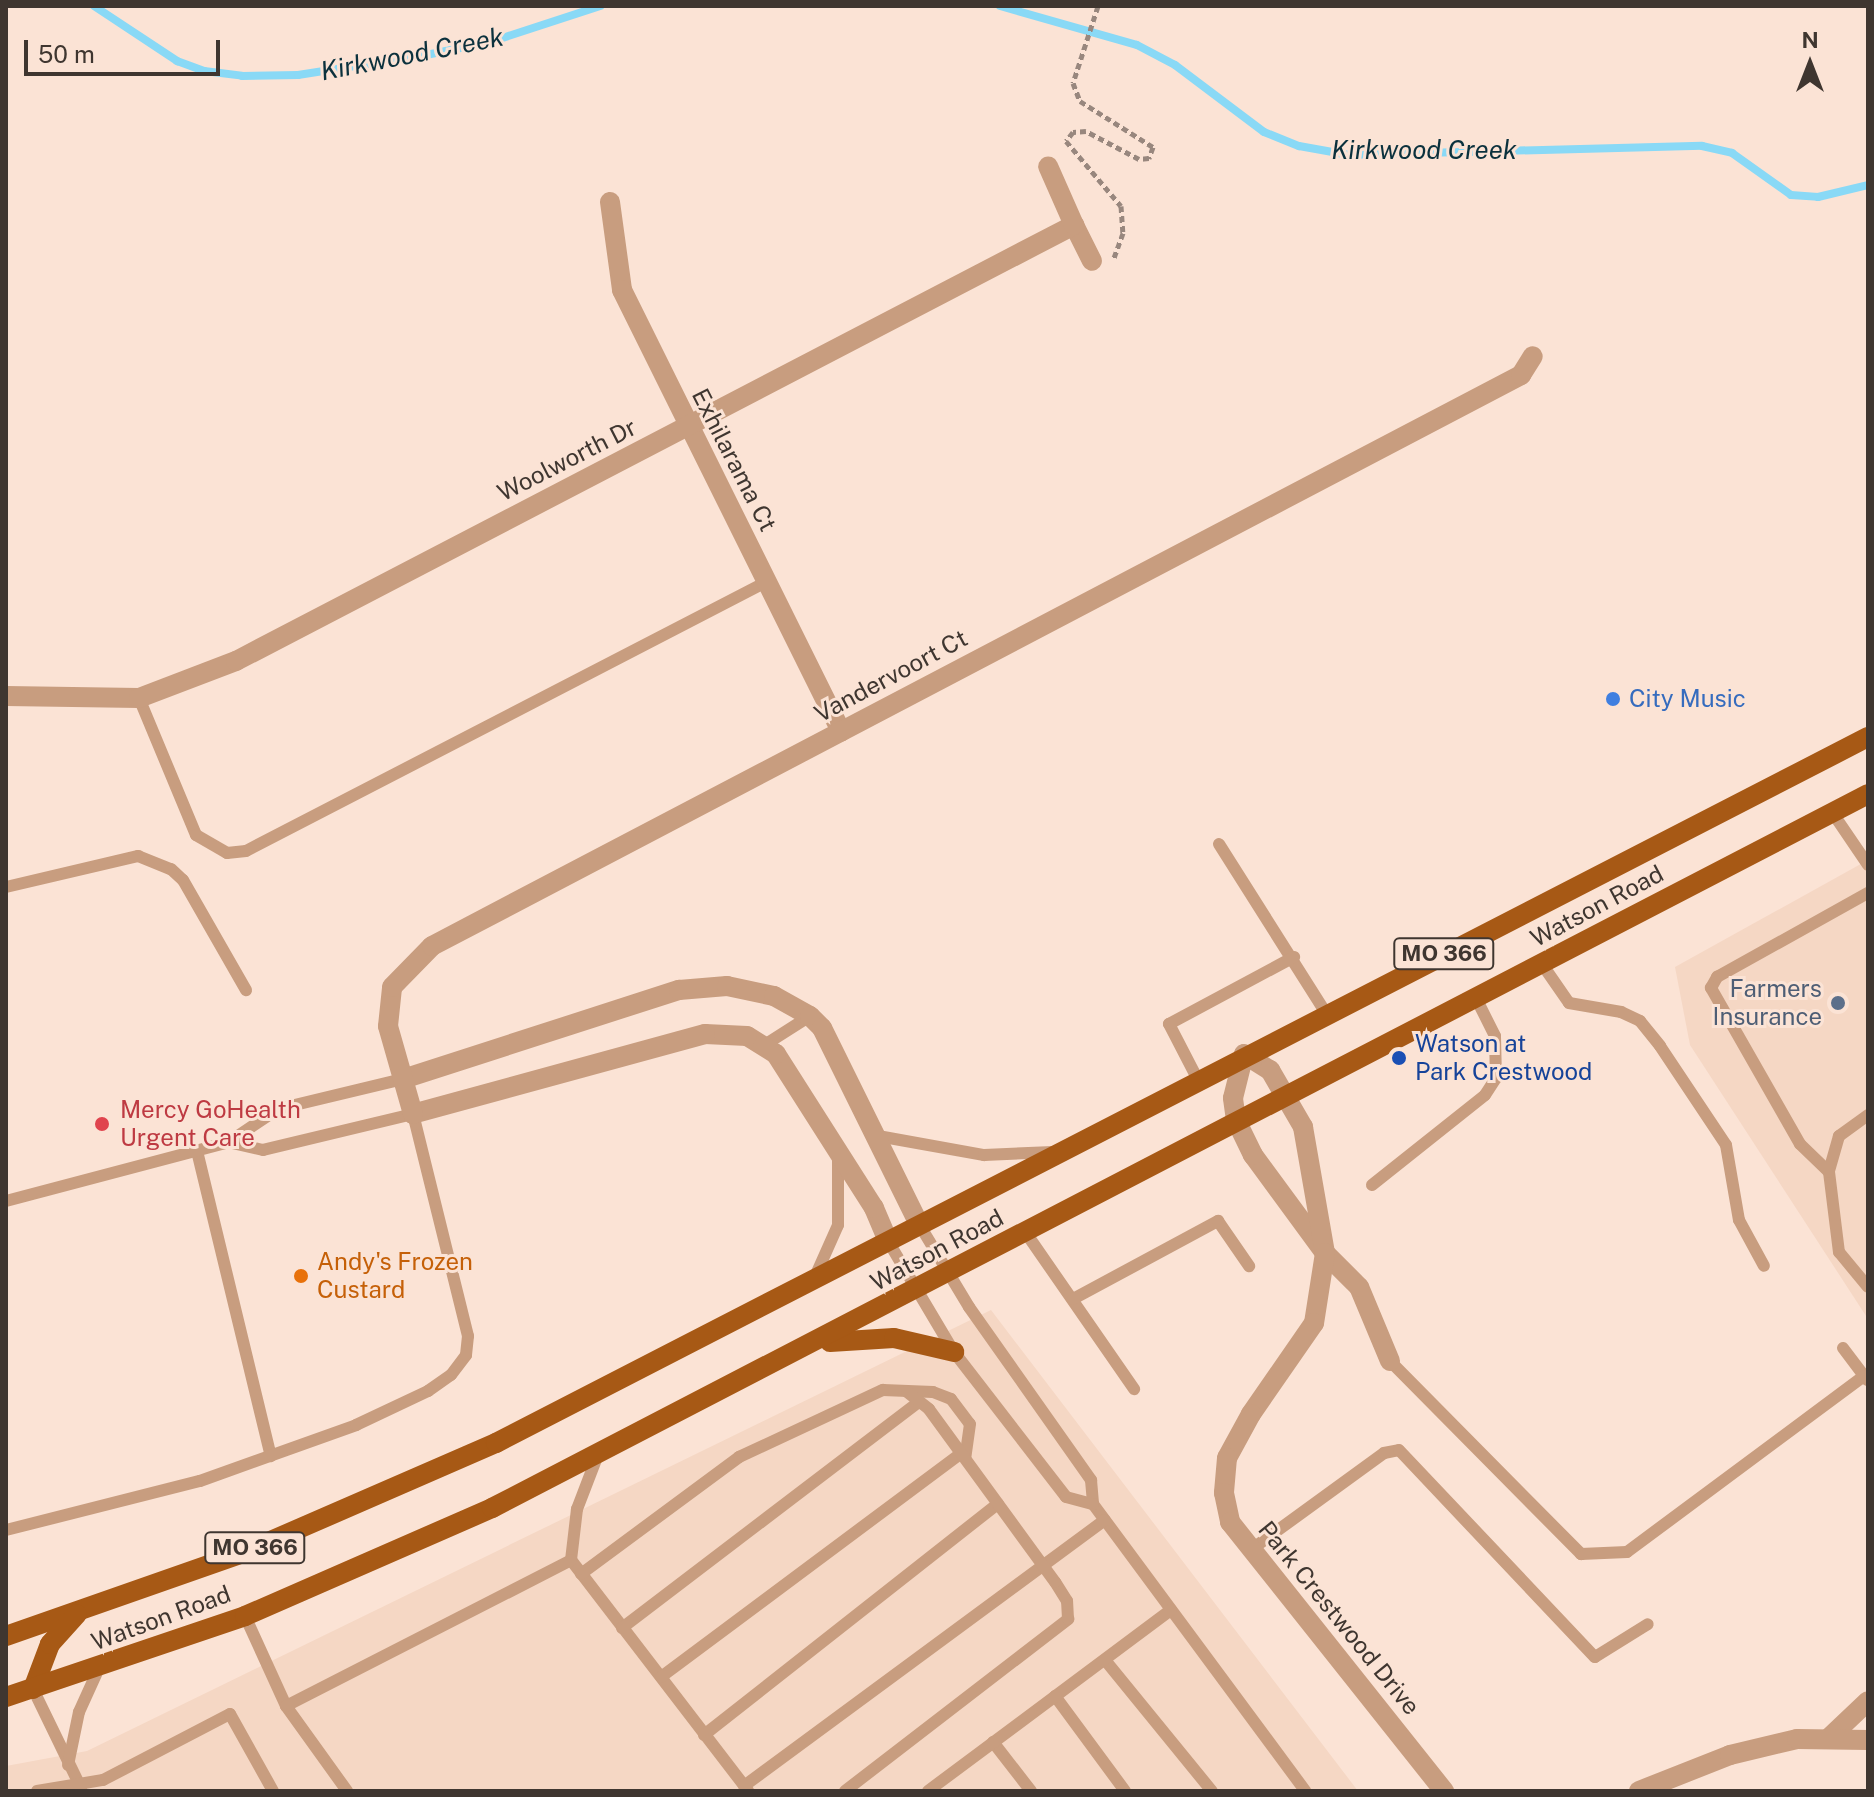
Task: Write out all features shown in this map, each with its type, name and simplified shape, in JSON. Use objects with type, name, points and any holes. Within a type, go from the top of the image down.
[{"type":"main road","name":"Watson Road","points":[[6,1636],[77,1614],[243,1553],[410,1483],[814,1279],[1197,1078],[1868,737]]},
{"type":"main road","name":"Watson Road","points":[[6,1697],[245,1616],[404,1550],[597,1457],[1285,1094],[1868,794]]},
{"type":"main road","points":[[818,1343],[894,1338],[954,1352]]},
{"type":"main road","points":[[33,1689],[50,1644],[77,1614]]},
{"type":"street","points":[[1048,166],[1092,261]]},
{"type":"street","name":"Exhilarama Ct","points":[[610,202],[622,290],[841,732]]},
{"type":"street","name":"Woolworth Dr","points":[[6,696],[139,698],[236,661],[1074,225]]},
{"type":"street","name":"Vandervoort Ct","points":[[413,1114],[388,1026],[392,987],[432,946],[1521,375],[1533,356]]},
{"type":"street","points":[[403,1079],[679,990],[727,986],[774,996],[810,1016],[878,1136],[919,1224]]},
{"type":"street","points":[[413,1114],[705,1034],[747,1036],[776,1054],[838,1157],[874,1208],[888,1241]]},
{"type":"street","points":[[1244,1054],[1233,1098],[1236,1120],[1253,1155],[1325,1253],[1370,1306],[1380,1347],[1390,1361]]},
{"type":"street","name":"Park Crestwood Drive","points":[[1244,1054],[1270,1070],[1303,1127],[1325,1253],[1314,1323],[1251,1414],[1227,1458],[1224,1493],[1230,1522],[1444,1791]]},
{"type":"street","points":[[1830,1737],[1868,1701]]},
{"type":"street","points":[[1639,1791],[1730,1755],[1830,1737],[1868,1740]]},
{"type":"lane","points":[[139,698],[196,835],[227,853],[246,851],[766,582]]},
{"type":"lane","points":[[1832,812],[1868,865]]},
{"type":"lane","points":[[1219,844],[1294,957],[1326,1013]]},
{"type":"lane","points":[[6,887],[138,856],[171,869],[183,880],[246,990]]},
{"type":"lane","points":[[1829,1172],[1800,1144],[1711,988],[1717,977],[1868,893]]},
{"type":"lane","points":[[1197,1078],[1169,1024],[1294,957]]},
{"type":"lane","points":[[1542,964],[1569,1003],[1612,1010],[1640,1021],[1660,1046],[1726,1145],[1739,1220],[1764,1266]]},
{"type":"lane","points":[[1372,1185],[1485,1095],[1496,1078],[1495,1036],[1476,998]]},
{"type":"lane","points":[[763,1046],[810,1016]]},
{"type":"lane","points":[[6,1201],[229,1142],[278,1109],[403,1079]]},
{"type":"lane","points":[[6,1530],[200,1481],[271,1456],[428,1391],[451,1375],[466,1355],[468,1336],[413,1114],[263,1150],[229,1142]]},
{"type":"lane","points":[[1868,1115],[1839,1136],[1829,1172],[1839,1252],[1868,1287]]},
{"type":"lane","points":[[878,1136],[984,1155],[1056,1152]]},
{"type":"lane","points":[[197,1151],[271,1456]]},
{"type":"lane","points":[[814,1279],[838,1225],[838,1157]]},
{"type":"lane","points":[[1073,1299],[1218,1221],[1249,1266]]},
{"type":"lane","points":[[919,1224],[948,1273],[1091,1480],[1093,1504],[1305,1791]]},
{"type":"lane","points":[[1026,1233],[1134,1389]]},
{"type":"lane","points":[[888,1241],[954,1352],[1066,1497],[1093,1504]]},
{"type":"lane","points":[[1390,1361],[1581,1554],[1627,1552],[1866,1379],[1843,1348]]},
{"type":"lane","points":[[581,1574],[739,1457],[857,1399],[883,1390],[933,1392],[951,1399],[970,1424],[963,1456],[661,1677]]},
{"type":"lane","points":[[845,1791],[1068,1619],[1067,1601],[1042,1564],[963,1456],[919,1402],[907,1392]]},
{"type":"lane","points":[[622,1628],[919,1402]]},
{"type":"lane","points":[[1252,1549],[1384,1453],[1399,1450],[1595,1657],[1648,1624]]},
{"type":"lane","points":[[597,1457],[577,1509],[571,1560],[746,1789],[1042,1564],[1105,1520]]},
{"type":"lane","points":[[704,1735],[998,1504]]},
{"type":"lane","points":[[286,1706],[571,1560]]},
{"type":"lane","points":[[936,1789],[993,1742],[1171,1610]]},
{"type":"lane","points":[[245,1616],[286,1706],[347,1791]]},
{"type":"lane","points":[[1105,1660],[1212,1791]]},
{"type":"lane","points":[[68,1765],[79,1712],[99,1668]]},
{"type":"lane","points":[[33,1689],[80,1787]]},
{"type":"lane","points":[[1055,1696],[1125,1791]]},
{"type":"lane","points":[[37,1791],[80,1787],[103,1780],[230,1714],[273,1791]]},
{"type":"lane","points":[[993,1742],[1031,1791]]},
{"type":"path","points":[[1092,261],[1106,265],[1116,257],[1123,233],[1121,206],[1066,141],[1073,132],[1086,131],[1139,159],[1149,158],[1153,147],[1080,101],[1073,83],[1098,6]]},
{"type":"shaded area","points":[[1868,860],[1868,1319],[1690,1045],[1675,967]]},
{"type":"shaded area","points":[[991,1310],[1358,1791],[6,1791],[6,1766],[87,1751]]},
{"type":"waterway","name":"Kirkwood Creek","points":[[94,6],[177,61],[204,71],[242,76],[298,75],[426,55],[490,42],[600,6]]},
{"type":"waterway","name":"Kirkwood Creek","points":[[1000,6],[1137,45],[1175,65],[1264,132],[1299,146],[1349,155],[1702,146],[1732,153],[1791,195],[1818,197],[1868,185]]},
{"type":"place","name":"City Music","points":[[1613,699]]},
{"type":"place","name":"Farmers Insurance","points":[[1838,1003]]},
{"type":"place","name":"Watson at Park Crestwood","points":[[1399,1058]]},
{"type":"place","name":"Mercy GoHealth Urgent Care","points":[[102,1124]]},
{"type":"place","name":"Andy's Frozen Custard","points":[[301,1276]]}]
